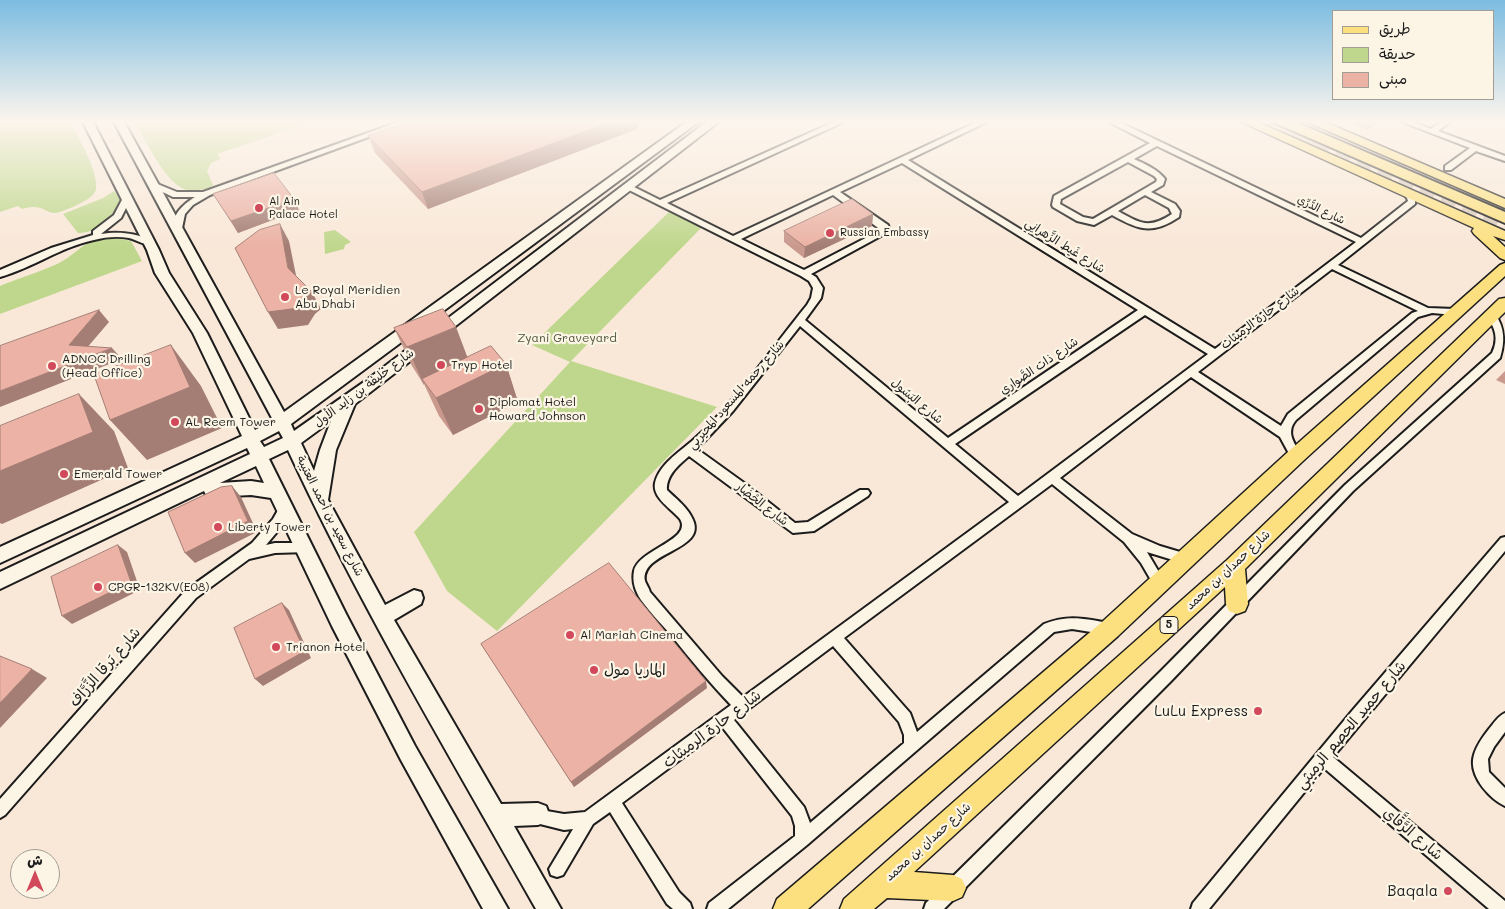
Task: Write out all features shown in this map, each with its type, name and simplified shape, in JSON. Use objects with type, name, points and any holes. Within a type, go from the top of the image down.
[{"type":"highway","points":[[1377,162],[1505,218]]},
{"type":"main road","points":[[109,162],[162,273],[200,333],[279,492],[304,548],[408,753],[496,909]]},
{"type":"main road","name":"شارع سعيد بن أحمد العتيبة","points":[[140,162],[282,422],[320,501],[382,616],[549,909]]},
{"type":"main road","name":"شارع خليفة بن زايد الأول","points":[[0,555],[251,439],[282,422],[638,162]]},
{"type":"main road","name":"شارع خليفة بن زايد الأول","points":[[0,581],[262,458],[292,441],[350,400],[660,162]]},
{"type":"main road","points":[[1338,162],[1505,236]]},
{"type":"main road","points":[[1408,162],[1505,204]]},
{"type":"main road","points":[[1437,206],[1476,228],[1505,255]]},
{"type":"main road","points":[[788,906],[1110,629],[1296,456],[1505,268]]},
{"type":"main road","name":"شارع حمدان بن محمد","points":[[854,909],[1234,566],[1501,308]]},
{"type":"main road","points":[[320,501],[327,449],[333,432],[350,400]]},
{"type":"main road","points":[[171,500],[204,492],[236,488],[279,492]]},
{"type":"main road","points":[[1234,566],[1237,604]]},
{"type":"main road","points":[[382,616],[414,598]]},
{"type":"main road","points":[[495,815],[539,816]]},
{"type":"main road","points":[[882,884],[953,888]]},
{"type":"street","points":[[178,231],[178,218],[182,212],[208,193],[293,162]]},
{"type":"street","points":[[660,203],[750,162]]},
{"type":"street","points":[[734,239],[897,162]]},
{"type":"street","name":"شارع غَيط الزَّهرانِي","points":[[906,162],[1214,353]]},
{"type":"street","points":[[1122,162],[1055,200],[1058,208],[1084,221],[1098,221],[1160,184],[1161,179],[1156,174],[1134,162]]},
{"type":"street","name":"شارع الدُّرِّي","points":[[1196,162],[1362,242]]},
{"type":"street","points":[[1448,168],[1456,162]]},
{"type":"street","points":[[152,185],[176,194],[208,193]]},
{"type":"street","name":"شارع رحمه المسعود المحيربي","points":[[627,187],[804,274],[816,284],[818,293],[799,320],[708,432],[663,475],[660,486],[662,492],[688,522],[687,534],[649,558],[643,565],[638,580],[645,595],[666,621],[742,706]]},
{"type":"street","points":[[804,274],[886,231],[885,227],[834,192]]},
{"type":"street","points":[[1113,212],[1138,226],[1148,228],[1157,227],[1176,215],[1176,211],[1172,206],[1146,192]]},
{"type":"street","name":"شارع حارة الرميثات","points":[[539,816],[564,822],[588,819],[613,803],[1051,477],[1362,242],[1412,202],[1411,197],[1405,192]]},
{"type":"street","points":[[0,274],[88,238],[112,223],[122,210],[127,198]]},
{"type":"street","points":[[88,238],[119,233],[148,242]]},
{"type":"street","points":[[1331,265],[1426,311]]},
{"type":"street","points":[[932,909],[1237,604],[1349,488],[1502,349],[1501,308]]},
{"type":"street","name":"شارع ذات الصَّواري","points":[[947,444],[1145,310]]},
{"type":"street","points":[[1296,456],[1286,441],[1284,434],[1285,427],[1292,417],[1414,315],[1426,311],[1455,312]]},
{"type":"street","name":"شارع البَسُول","points":[[799,320],[1017,502]]},
{"type":"street","points":[[1191,372],[1284,434]]},
{"type":"street","name":"شارع الحْضَار","points":[[690,450],[793,528],[810,527],[864,492]]},
{"type":"street","points":[[1051,477],[1128,538],[1145,560],[1159,583]]},
{"type":"street","name":"شارع بَرقا الزَّرَّاف","points":[[0,810],[191,594],[214,574],[244,556],[270,534],[285,508]]},
{"type":"street","points":[[1128,538],[1186,559]]},
{"type":"street","name":"شارع حميد الحصم الرميثي","points":[[1199,909],[1357,716],[1505,542]]},
{"type":"street","name":"شارع بَرقا الزَّرَّاف","points":[[244,556],[275,548],[304,548]]},
{"type":"street","points":[[715,909],[802,840],[1049,628],[1056,624],[1074,622],[1110,629]]},
{"type":"street","points":[[835,638],[905,718],[912,735],[911,747]]},
{"type":"street","points":[[726,719],[799,812],[803,826],[802,840]]},
{"type":"street","points":[[1505,720],[1480,754],[1480,765],[1485,778],[1505,798]]},
{"type":"street","name":"شارع الرَّقَّاي","points":[[1324,758],[1502,909]]},
{"type":"street","points":[[613,803],[672,898],[684,909]]},
{"type":"street","name":"شارع حارة الرميثات","points":[[557,869],[588,819]]},
{"type":"green space","points":[[0,162],[90,162],[96,188],[94,194],[82,202],[55,213],[34,207],[22,209],[18,206],[0,212]]},
{"type":"green space","points":[[158,162],[212,162],[207,171],[213,185],[210,188],[187,190],[177,185]]},
{"type":"green space","points":[[114,191],[121,199],[119,206],[112,218],[99,227],[78,233],[63,214],[103,198]]},
{"type":"green space","name":"Zyani Graveyard","points":[[672,209],[703,226],[571,361],[717,407],[497,631],[447,591],[414,532],[570,362],[532,345]]},
{"type":"green space","points":[[335,230],[351,242],[345,245],[344,249],[325,254],[324,232]]},
{"type":"green space","points":[[111,237],[131,241],[142,261],[0,314],[0,286],[60,263],[91,242]]},
{"type":"building","points":[[393,162],[502,162],[422,192]]},
{"type":"building","points":[[274,173],[294,199],[231,221],[213,194]]},
{"type":"building","points":[[852,199],[873,214],[805,247],[784,231]]},
{"type":"building","name":"Le Royal Meridien Abu Dhabi","points":[[280,224],[288,268],[312,292],[305,297],[299,308],[268,312],[235,248],[259,230]]},
{"type":"building","points":[[443,309],[456,327],[407,347],[394,328]]},
{"type":"building","points":[[99,310],[69,345],[112,348],[0,391],[0,346]]},
{"type":"building","points":[[171,345],[190,387],[110,420],[94,375]]},
{"type":"building","points":[[491,346],[506,364],[436,398],[422,379]]},
{"type":"building","points":[[79,394],[93,432],[0,471],[0,426]]},
{"type":"building","name":"Liberty Tower","points":[[232,486],[248,521],[185,553],[168,512],[221,487]]},
{"type":"building","points":[[118,545],[131,582],[62,616],[51,577]]},
{"type":"building","name":"الماريا مول","points":[[609,563],[706,681],[571,782],[481,644]]},
{"type":"building","name":"Trianon Hotel","points":[[282,603],[305,651],[255,679],[234,628]]},
{"type":"building","points":[[0,656],[32,669],[0,703]]},
{"type":"tunnel","points":[[1352,162],[1505,226]]},
{"type":"tunnel","points":[[1400,162],[1505,209]]},
{"type":"place","name":"Al Ain Palace Hotel","points":[[259,208]]},
{"type":"place","name":"Russian Embassy","points":[[830,233]]},
{"type":"place","name":"Le Royal Meridien Abu Dhabi","points":[[285,297]]},
{"type":"place","name":"Tryp Hotel","points":[[441,365]]},
{"type":"place","name":"ADNOC Drilling (Head Office)","points":[[52,366]]},
{"type":"place","name":"Diplomat Hotel Howard Johnson","points":[[479,409]]},
{"type":"place","name":"AL Reem Tower","points":[[175,422]]},
{"type":"place","name":"Emerald Tower","points":[[64,474]]},
{"type":"place","name":"Liberty Tower","points":[[218,527]]},
{"type":"place","name":"CPGR-132KV(E08)","points":[[98,587]]},
{"type":"place","name":"Al Mariah Cinema","points":[[570,635]]},
{"type":"place","name":"Trianon Hotel","points":[[276,647]]},
{"type":"place","name":"الماريا مول","points":[[594,670]]},
{"type":"place","name":"LuLu Express","points":[[1258,711]]},
{"type":"place","name":"Baqala","points":[[1448,891]]}]
